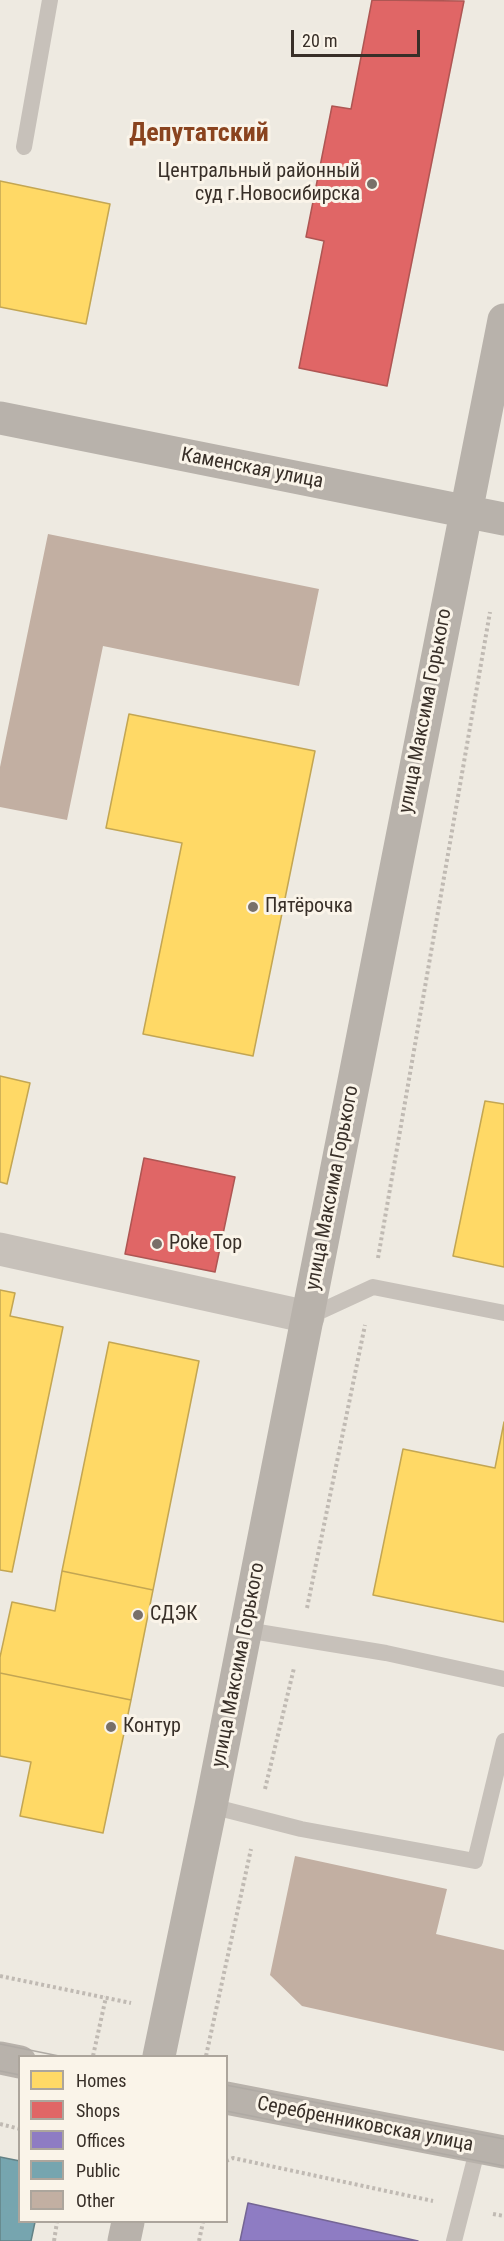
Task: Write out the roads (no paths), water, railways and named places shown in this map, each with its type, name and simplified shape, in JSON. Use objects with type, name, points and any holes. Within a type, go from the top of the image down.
[{"type":"street","name":"улица Максима Горького","points":[[159,2055],[246,1630],[504,320]]},
{"type":"street","name":"Каменская улица","points":[[0,418],[504,519]]},
{"type":"street","points":[[0,1249],[308,1317]]},
{"type":"street","points":[[0,2058],[18,2062]]},
{"type":"street","name":"Серебренниковская улица","points":[[228,2098],[491,2150]]},
{"type":"street","points":[[124,2241],[128,2223]]},
{"type":"lane","points":[[24,147],[50,0]]},
{"type":"lane","points":[[308,1317],[373,1287],[504,1314]]},
{"type":"lane","points":[[246,1630],[386,1653],[504,1679]]},
{"type":"lane","points":[[211,1806],[301,1829],[475,1861],[504,1741]]},
{"type":"lane","points":[[454,2241],[463,2207],[491,2150]]},
{"type":"tram line","points":[[0,2044],[54,2055]]},
{"type":"tram line","points":[[0,2071],[18,2075]]},
{"type":"tram line","points":[[228,2085],[504,2139]]},
{"type":"tram line","points":[[228,2111],[504,2166]]},
{"type":"place","name":"Центральный районный суд г.Новосибирска","points":[[372,184]]},
{"type":"place","name":"Пятёрочка","points":[[253,907]]},
{"type":"place","name":"Poke Top","points":[[157,1244]]},
{"type":"place","name":"СДЭК","points":[[138,1615]]},
{"type":"place","name":"Контур","points":[[111,1727]]},
{"type":"district","name":"Депутатский","points":[[199,134]]}]
